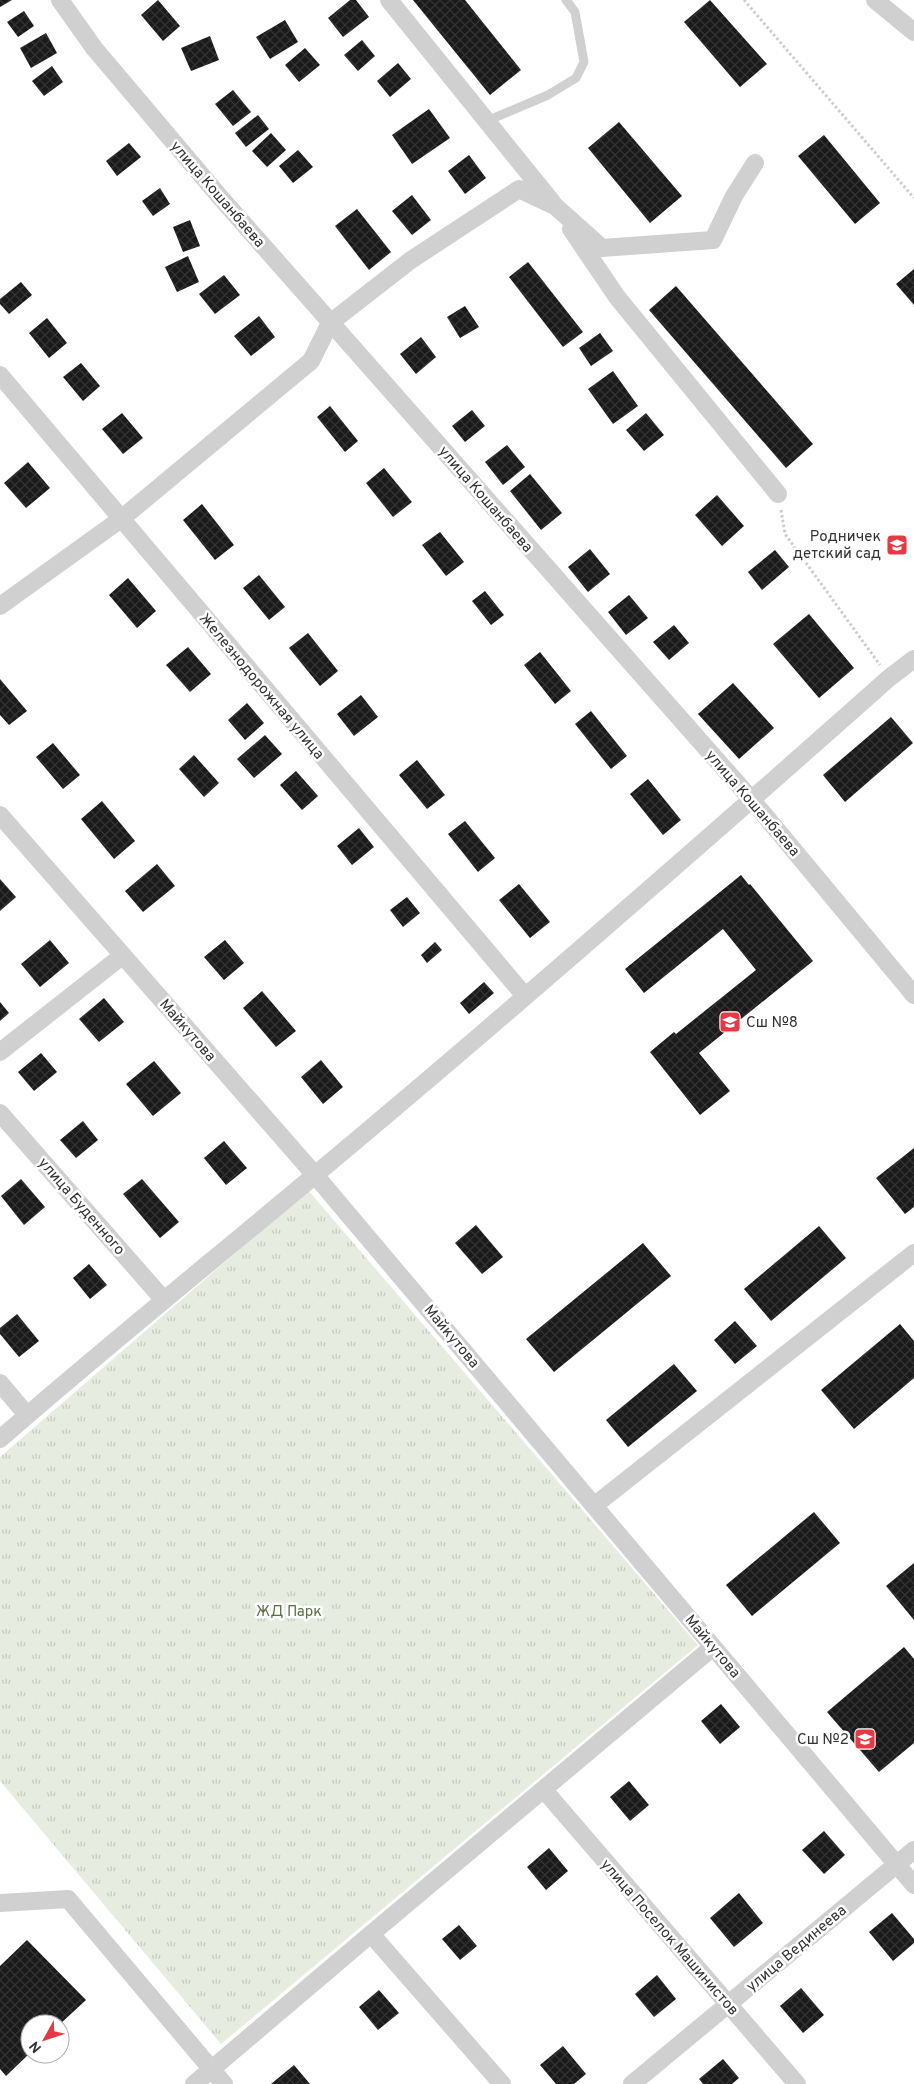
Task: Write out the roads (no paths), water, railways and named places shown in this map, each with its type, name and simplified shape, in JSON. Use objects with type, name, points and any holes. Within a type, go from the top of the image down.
[{"type":"street","name":"улица Кошанбаева","points":[[60,0],[94,48],[220,197],[752,800],[914,995]]},
{"type":"street","points":[[389,0],[555,206],[617,297],[778,494]]},
{"type":"street","points":[[875,0],[914,32]]},
{"type":"street","points":[[0,606],[121,519],[310,361],[330,323],[411,260],[519,189],[555,206],[602,248],[714,240],[734,196],[755,163]]},
{"type":"street","name":"Железнодорожная улица","points":[[0,375],[525,996]]},
{"type":"street","points":[[0,1439],[163,1299],[315,1175],[525,996],[752,800],[889,678],[914,659]]},
{"type":"street","name":"Майкутова","points":[[0,814],[315,1175],[914,1885]]},
{"type":"street","points":[[0,1052],[122,956]]},
{"type":"street","name":"улица Буденного","points":[[0,1113],[163,1299]]},
{"type":"street","points":[[595,1505],[914,1253]]},
{"type":"street","points":[[0,1383],[27,1415]]},
{"type":"street","points":[[194,2084],[713,1648]]},
{"type":"street","name":"улица Поселок Машинистов","points":[[544,1790],[797,2084]]},
{"type":"street","name":"улица Вединеева","points":[[632,2084],[914,1850]]},
{"type":"street","points":[[0,1903],[68,1899],[224,2084]]},
{"type":"street","points":[[371,1934],[502,2084]]},
{"type":"lane","points":[[487,120],[548,95],[576,78],[584,62],[575,12],[566,0]]},
{"type":"place","name":"Родничек детский сад","points":[[897,545]]},
{"type":"place","name":"Сш №8","points":[[730,1022]]},
{"type":"place","name":"Сш №2","points":[[865,1739]]},
{"type":"park label","name":"ЖД Парк","points":[[289,1611]]}]
